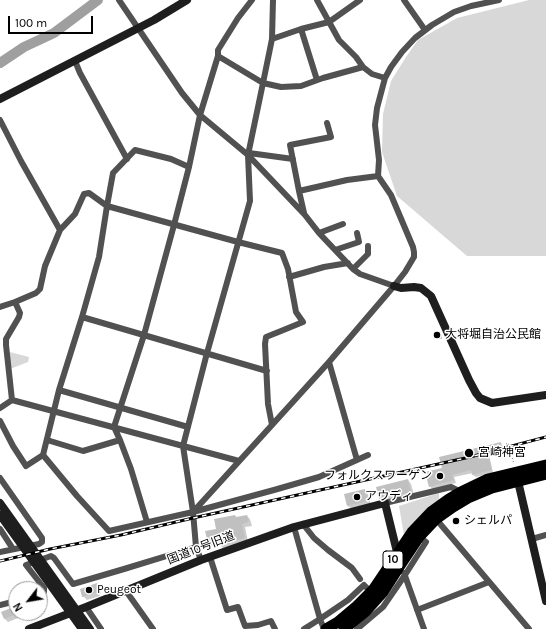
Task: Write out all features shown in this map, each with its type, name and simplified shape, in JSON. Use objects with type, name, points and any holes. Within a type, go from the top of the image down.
[{"type":"highway","name":"10","points":[[517,477],[546,465]]},
{"type":"highway","name":"10","points":[[323,626],[338,622],[357,606],[436,519],[453,507],[465,495],[488,479],[546,474]]},
{"type":"highway","name":"10","points":[[344,629],[365,612],[384,592],[412,532],[431,512],[448,499],[465,495]]},
{"type":"street","points":[[119,0],[182,93],[200,115],[249,154],[353,269],[360,274],[401,288],[422,288],[431,296],[468,380],[480,398],[492,403],[546,395]]},
{"type":"street","points":[[0,99],[138,28],[187,0]]},
{"type":"street","points":[[147,522],[131,469],[114,427],[144,336],[189,167],[200,115],[218,56],[218,50],[238,18],[252,0]]},
{"type":"street","points":[[201,560],[196,547],[193,512],[183,446],[207,353],[250,201],[249,154],[272,40],[273,0]]},
{"type":"street","points":[[317,0],[339,40],[356,57],[363,67],[372,74],[385,78]]},
{"type":"street","points":[[272,40],[301,29],[329,22],[360,0]]},
{"type":"street","points":[[404,0],[425,30]]},
{"type":"street","points":[[193,512],[329,362],[394,286],[414,257],[413,247],[391,195],[378,176],[379,160],[375,125],[377,108],[385,78],[402,52],[425,30],[454,12],[471,6],[499,0]]},
{"type":"street","points":[[301,29],[317,80]]},
{"type":"street","points":[[218,56],[263,83],[280,87],[300,86],[363,67]]},
{"type":"street","points":[[75,61],[80,74],[127,159]]},
{"type":"street","points":[[0,120],[60,230]]},
{"type":"street","points":[[305,215],[290,145],[331,137],[327,123]]},
{"type":"street","points":[[0,421],[13,446],[26,466],[43,455],[59,390],[99,257],[114,173],[135,150],[171,159],[189,167]]},
{"type":"street","points":[[249,154],[293,158]]},
{"type":"street","points":[[299,191],[347,180],[378,176]]},
{"type":"street","points":[[0,307],[36,293],[40,289],[45,266],[60,230],[75,214],[84,194],[89,193],[107,206],[282,253],[288,269],[296,312],[303,322],[266,337],[265,344],[268,404],[272,425]]},
{"type":"street","points":[[319,233],[343,224]]},
{"type":"street","points":[[335,250],[359,242],[357,233]]},
{"type":"street","points":[[353,269],[368,254],[368,246]]},
{"type":"street","points":[[289,277],[348,262]]},
{"type":"street","points":[[12,400],[6,339],[20,313],[15,302]]},
{"type":"street","points":[[82,317],[207,353],[266,372]]},
{"type":"street","points":[[329,362],[357,460]]},
{"type":"street","points":[[59,390],[188,427]]},
{"type":"street","points":[[0,408],[12,400],[239,461]]},
{"type":"street","points":[[47,440],[83,451],[120,440]]},
{"type":"street","points":[[43,455],[77,496],[109,530],[193,512],[274,490],[319,476],[368,455]]},
{"type":"street","points":[[517,477],[545,589],[546,601]]},
{"type":"street","points":[[0,478],[42,538],[42,542],[39,544],[0,552]]},
{"type":"street","points":[[424,629],[399,559],[385,504],[451,487],[465,495]]},
{"type":"street","points":[[0,503],[90,629]]},
{"type":"street","name":"国道10号旧道","points":[[30,629],[201,560],[294,527],[385,504]]},
{"type":"street","points":[[0,515],[82,629]]},
{"type":"street","points":[[436,519],[529,629]]},
{"type":"street","points":[[304,524],[314,538],[352,568],[360,579]]},
{"type":"street","points":[[294,527],[323,626],[304,629]]},
{"type":"street","points":[[0,530],[14,549]]},
{"type":"street","points":[[532,539],[546,535]]},
{"type":"street","points":[[357,629],[383,607],[405,575],[426,542],[419,537]]},
{"type":"street","points":[[39,581],[26,565],[51,556],[73,584],[196,547]]},
{"type":"street","points":[[210,557],[227,610],[238,607],[245,626],[258,625],[271,621],[275,629]]},
{"type":"street","points":[[417,610],[489,582]]},
{"type":"street","points":[[126,591],[152,629]]},
{"type":"street","points":[[86,607],[101,629]]},
{"type":"street","points":[[67,614],[78,629]]},
{"type":"path","points":[[506,444],[508,443],[517,477]]},
{"type":"shaded area","points":[[529,0],[546,0],[546,256],[467,256],[397,196],[382,152],[383,114],[391,81],[418,40],[457,18]]},
{"type":"shaded area","points":[[10,352],[29,357],[28,362],[10,369]]},
{"type":"shaded area","points":[[439,493],[439,501],[404,535],[399,506]]},
{"type":"building","points":[[501,442],[502,448],[487,451],[492,470],[472,475],[471,470],[452,475],[454,480],[429,487],[425,472],[442,468],[439,457]]},
{"type":"building","points":[[408,479],[411,492],[379,499],[376,487]]},
{"type":"building","points":[[365,489],[368,501],[347,506],[344,494]]},
{"type":"building","points":[[235,515],[236,517],[247,515],[249,522],[242,524],[245,538],[218,545],[218,541],[208,543],[205,531],[216,529],[214,519]]},
{"type":"building","name":"Peugeot","points":[[97,583],[99,590],[96,590],[97,592],[82,597],[80,589]]},
{"type":"building","points":[[8,609],[8,617],[4,619],[1,612]]},
{"type":"waterway","points":[[0,63],[24,47],[54,33],[98,0]]},
{"type":"railway","points":[[0,561],[470,457],[546,437]]},
{"type":"place","name":"大将堀自治公民館","points":[[437,335]]},
{"type":"place","name":"宮崎神宮","points":[[469,453]]},
{"type":"place","name":"フォルクスワーゲン","points":[[440,476]]},
{"type":"place","name":"アウディ","points":[[357,497]]},
{"type":"place","name":"シェルパ","points":[[456,521]]},
{"type":"place","name":"Peugeot","points":[[89,590]]}]
